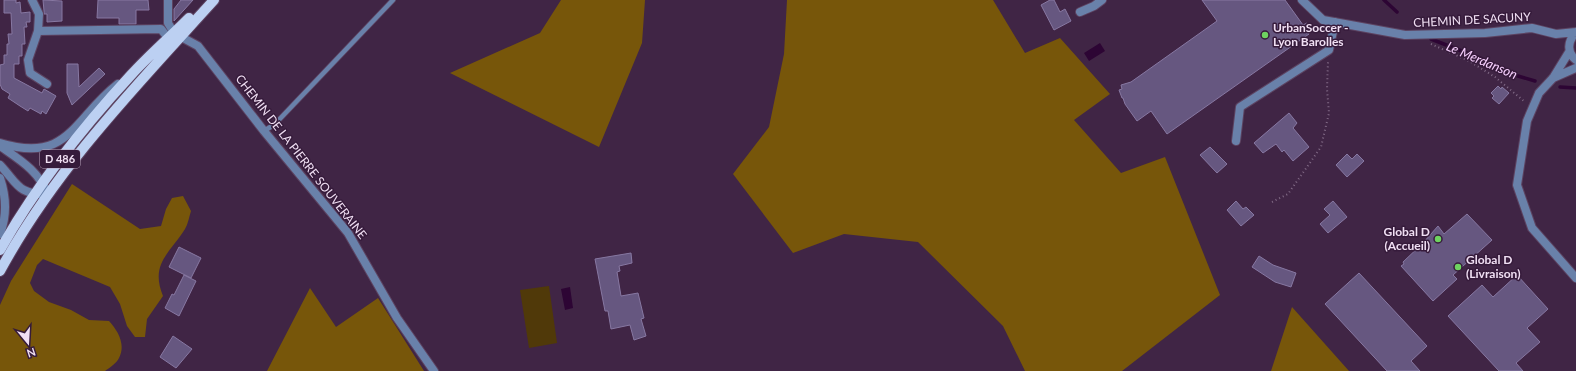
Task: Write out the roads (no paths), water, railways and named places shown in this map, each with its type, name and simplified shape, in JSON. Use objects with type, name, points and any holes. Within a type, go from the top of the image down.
[{"type":"main road","name":"D 486","points":[[0,271],[30,218],[85,146],[174,36],[206,0]]},
{"type":"main road","name":"D 486","points":[[0,250],[41,182],[74,141],[130,76],[214,0]]},
{"type":"street","points":[[32,0],[39,14],[38,31],[28,60],[30,73],[47,84]]},
{"type":"street","points":[[168,0],[168,23],[174,36]]},
{"type":"street","points":[[1080,12],[1094,6],[1102,0]]},
{"type":"street","name":"CHEMIN DE SACUNY","points":[[1302,0],[1323,20],[1405,35],[1485,33],[1532,28],[1556,34],[1576,32]]},
{"type":"street","points":[[1236,141],[1240,107],[1329,50],[1335,22]]},
{"type":"street","name":"CHEMIN DE LA PIERRE SOUVERAINE","points":[[38,31],[161,29],[198,46],[264,131],[356,244],[397,318],[434,371]]},
{"type":"street","points":[[1576,32],[1570,39],[1569,50],[1553,78],[1539,93],[1527,121],[1518,185],[1532,228],[1576,278]]},
{"type":"street","points":[[1556,34],[1576,60]]},
{"type":"street","points":[[1553,78],[1576,68]]},
{"type":"street","points":[[0,143],[27,150],[50,146],[69,134],[106,94],[130,76]]},
{"type":"street","points":[[0,146],[30,167],[48,195]]},
{"type":"street","points":[[0,165],[16,186],[33,194],[48,195]]},
{"type":"street","points":[[0,178],[5,206],[5,214],[0,234]]},
{"type":"lane","points":[[264,131],[275,124],[393,0]]},
{"type":"waterway","name":"Le Merdanson","points":[[1384,0],[1397,12]]},
{"type":"waterway","name":"Le Merdanson","points":[[1431,39],[1482,59],[1501,71],[1535,81]]},
{"type":"waterway","name":"Le Merdanson","points":[[1560,87],[1576,88]]},
{"type":"place","name":"UrbanSoccer - Lyon Barolles","points":[[1265,35]]},
{"type":"place","name":"Global D (Accueil)","points":[[1438,239]]},
{"type":"place","name":"Global D (Livraison)","points":[[1458,267]]}]
